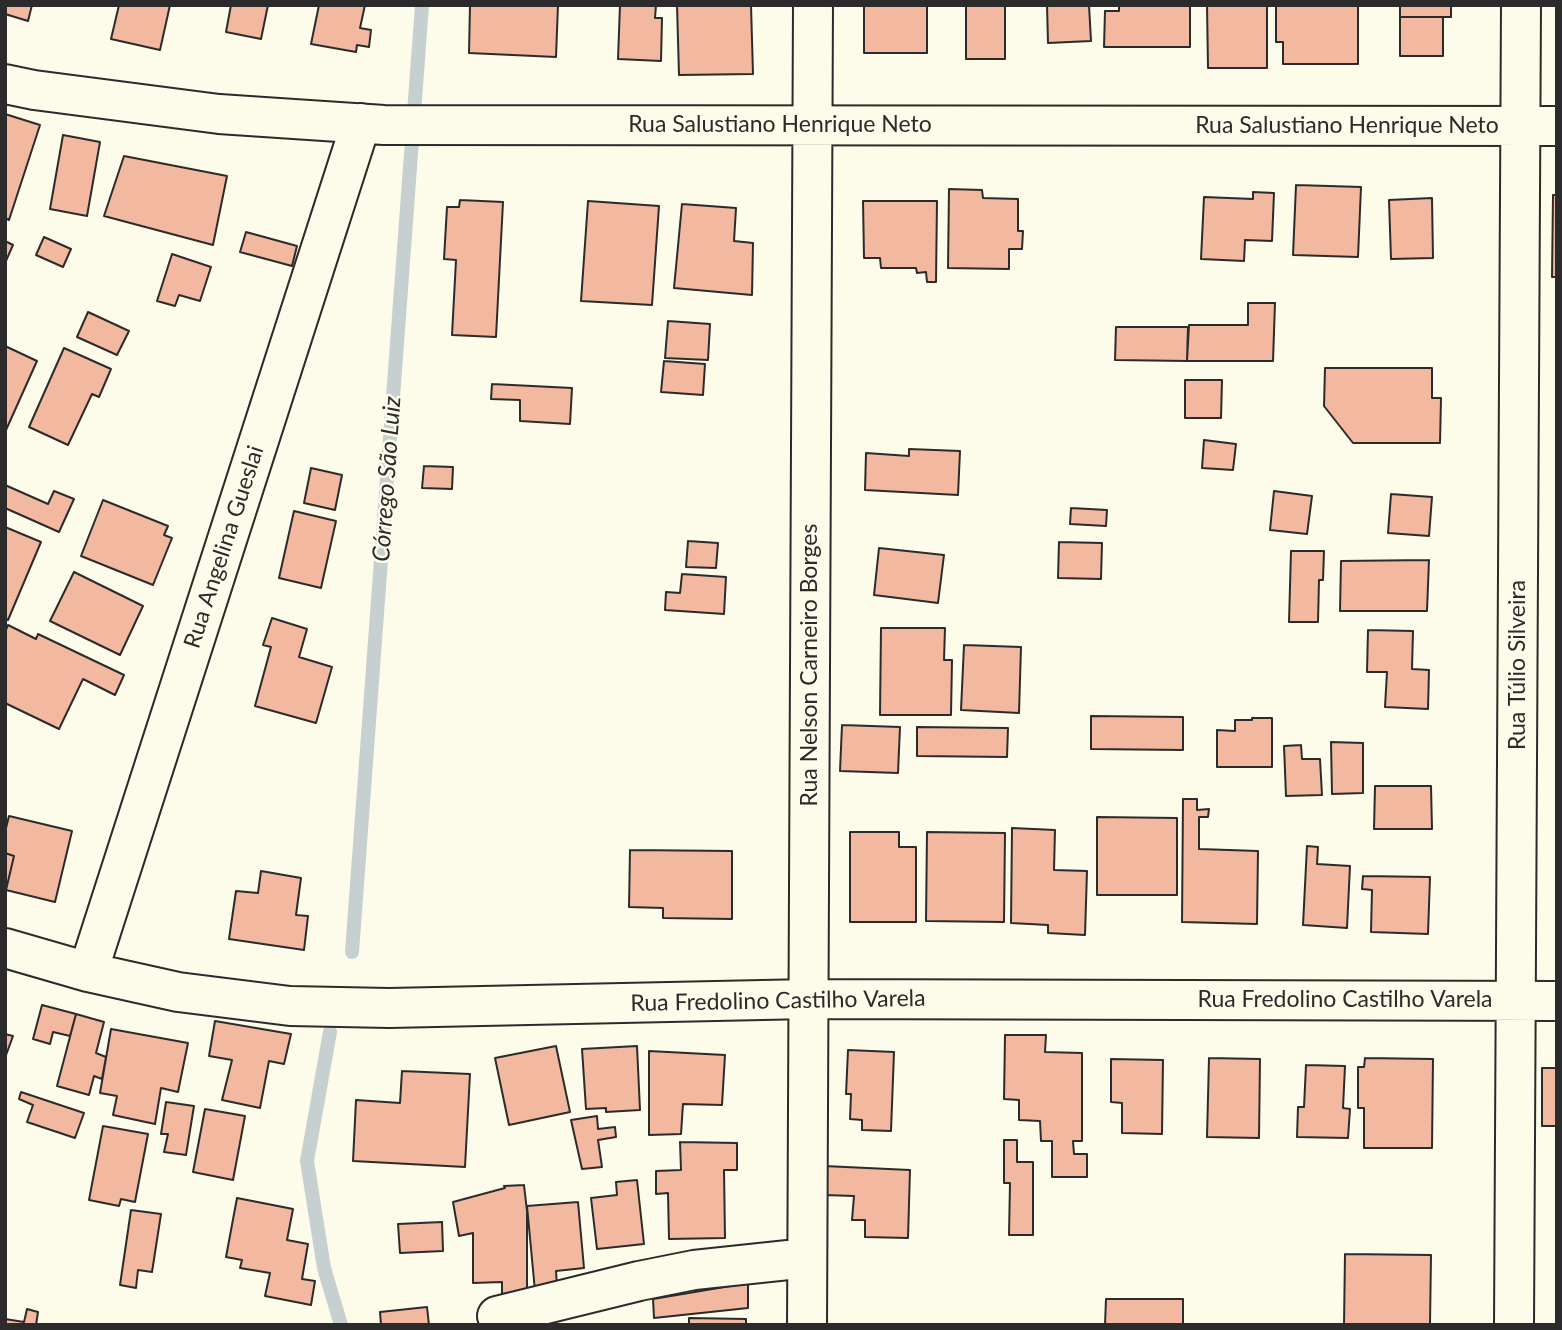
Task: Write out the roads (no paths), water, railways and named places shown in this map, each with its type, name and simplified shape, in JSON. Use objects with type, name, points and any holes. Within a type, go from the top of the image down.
[{"type":"street","name":"Rua Nelson Carneiro Borges","points":[[807,1325],[813,5]]},
{"type":"street","name":"Rua Túlio Silveira","points":[[1514,1325],[1516,1001],[1539,126],[1521,5]]},
{"type":"street","name":"Rua Salustiano Henrique Neto","points":[[5,83],[34,90],[219,114],[372,124],[1539,126]]},
{"type":"street","name":"Rua Angelina Gueslai","points":[[88,972],[372,124]]},
{"type":"street","name":"Rua Fredolino Castilho Varela","points":[[5,948],[88,972],[178,992],[290,1006],[389,1008],[809,999],[1557,1001]]},
{"type":"street","points":[[497,1316],[661,1276],[807,1258]]},
{"type":"waterway","name":"Córrego São Luiz","points":[[352,952],[422,5]]},
{"type":"waterway","name":"Córrego São Luiz","points":[[330,1032],[307,1161],[324,1268],[341,1325]]}]
